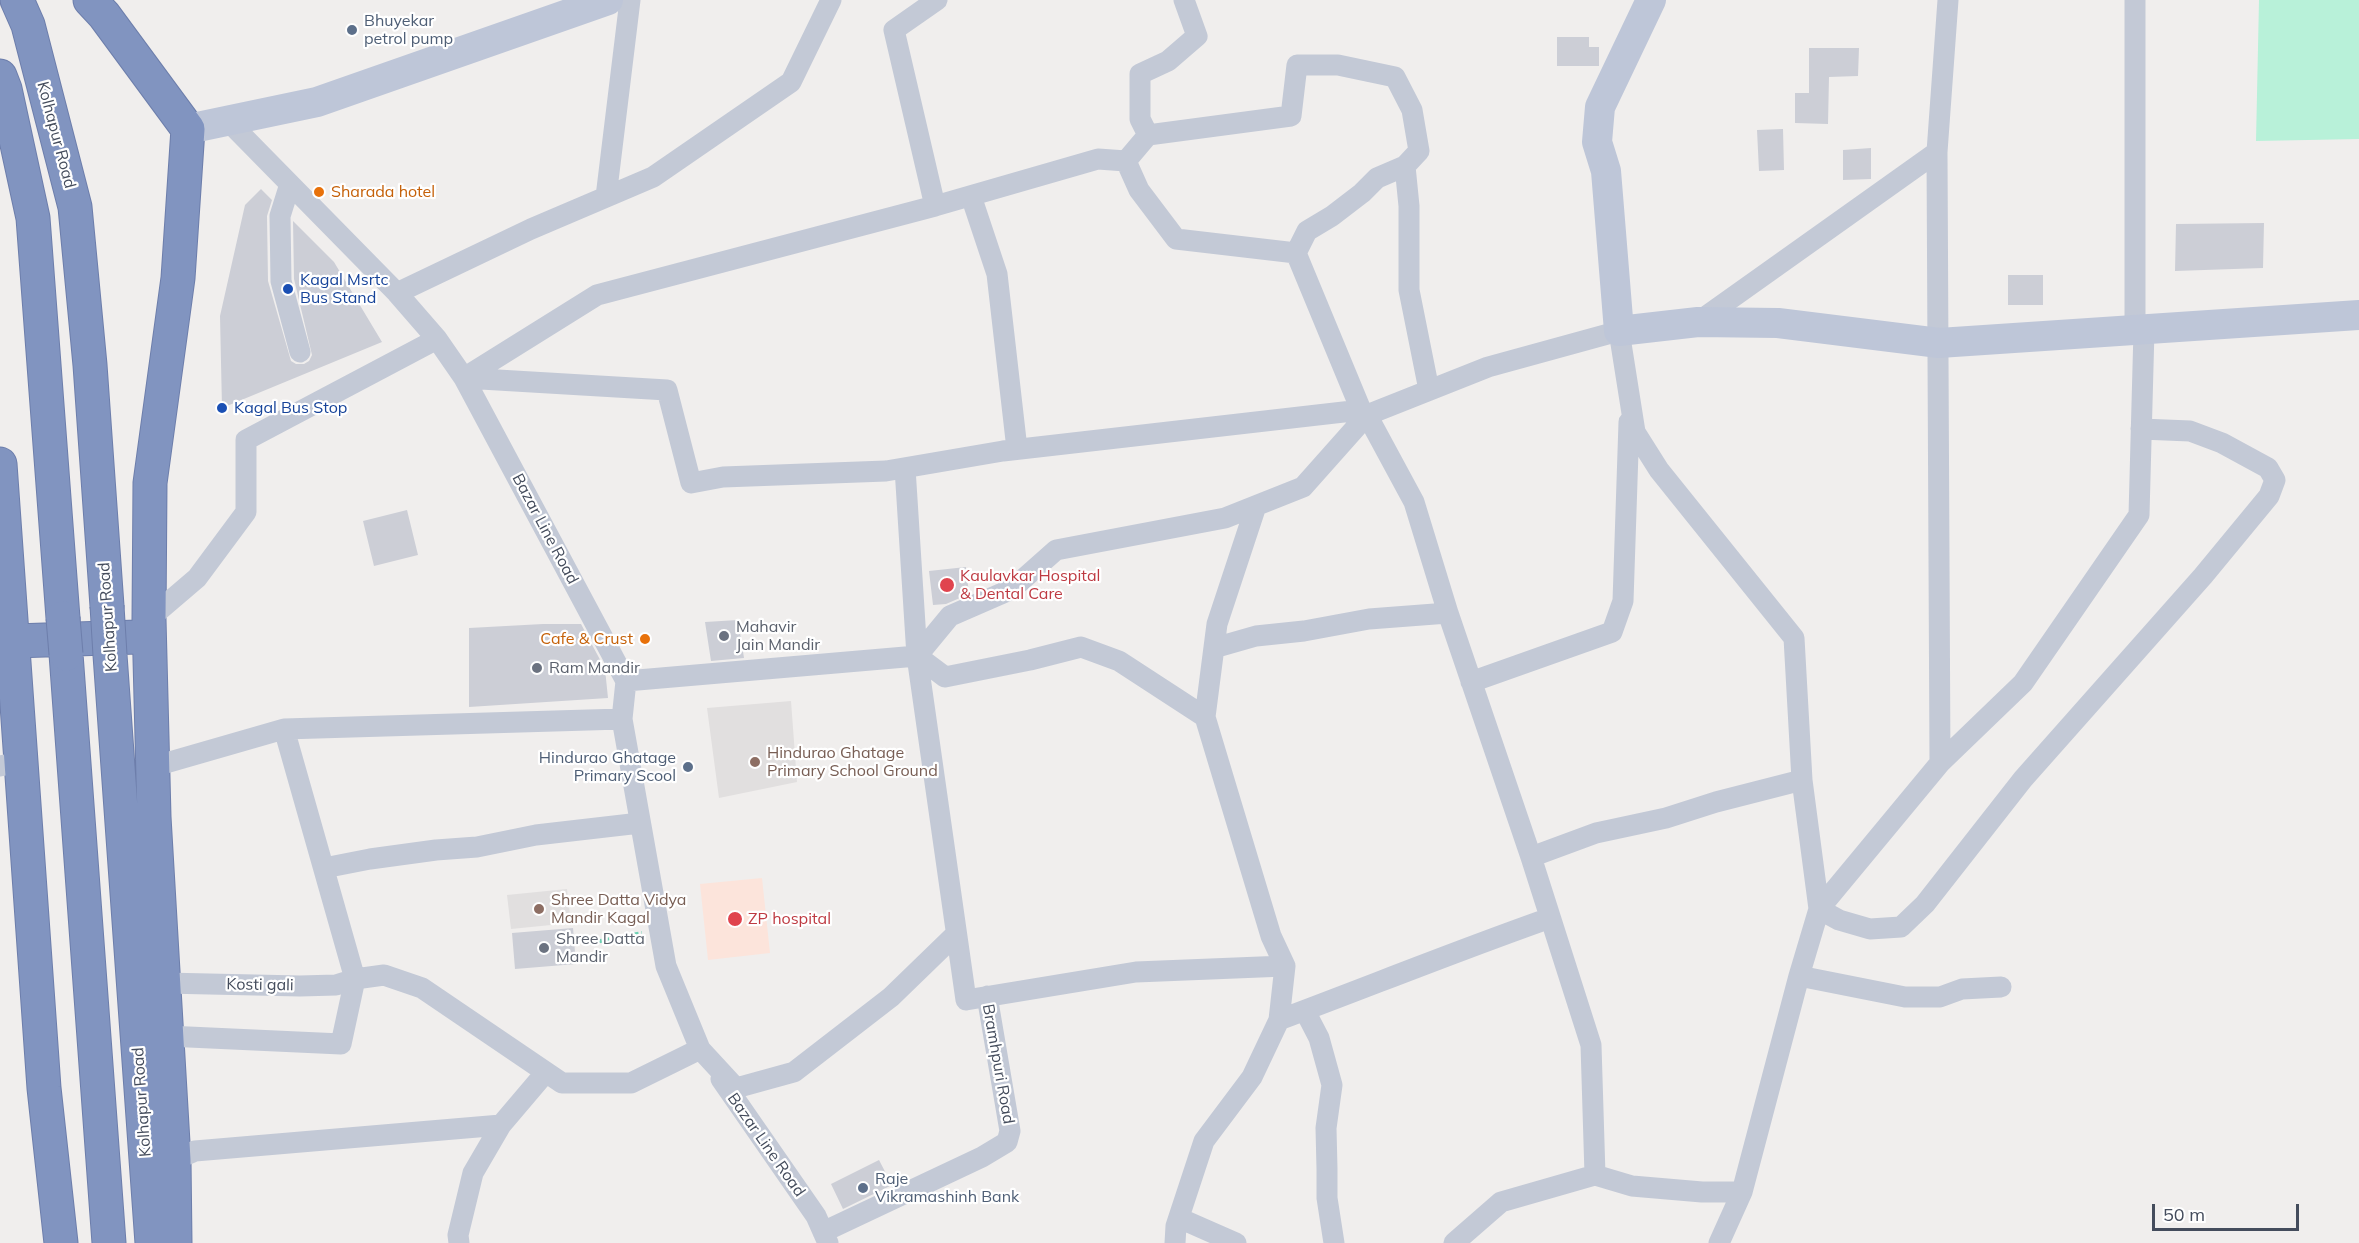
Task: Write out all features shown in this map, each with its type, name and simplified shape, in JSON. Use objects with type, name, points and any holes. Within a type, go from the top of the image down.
[{"type":"highway","name":"Kolhapur Road","points":[[17,0],[28,25],[75,207],[90,365],[152,1243]]},
{"type":"highway","points":[[90,0],[104,15],[188,129],[178,278],[150,483],[149,628],[153,767],[174,1160],[175,1243]]},
{"type":"highway","points":[[0,76],[5,89],[33,218],[109,1243]]},
{"type":"highway","points":[[0,464],[14,641],[11,764],[59,1243]]},
{"type":"highway","points":[[14,641],[149,628]]},
{"type":"main road","points":[[188,129],[317,102],[611,0]]},
{"type":"main road","points":[[1651,0],[1600,107],[1598,142],[1606,171],[1619,331],[1698,322],[1778,323],[1939,343],[2359,315]]},
{"type":"street","points":[[606,197],[611,0]]},
{"type":"street","points":[[397,293],[531,229],[653,177],[791,82],[831,0]]},
{"type":"street","points":[[934,206],[894,30],[938,0]]},
{"type":"street","points":[[1148,135],[1140,119],[1140,74],[1168,61],[1197,36],[1184,0]]},
{"type":"street","points":[[1940,763],[1937,152],[1948,0]]},
{"type":"street","points":[[1719,1243],[1742,1192],[1798,975],[1819,909],[1940,763],[2023,683],[2139,515],[2141,429],[2135,0]]},
{"type":"street","points":[[464,378],[667,390],[691,483],[723,477],[886,471],[1017,449],[1361,410],[1296,253],[1307,231],[1332,216],[1377,178],[1405,165],[1419,151],[1412,110],[1395,77],[1338,65],[1297,65],[1291,116],[1148,135],[1126,161]]},
{"type":"street","name":"Bazar Line Road","points":[[228,121],[397,293],[437,339],[464,378],[626,681]]},
{"type":"street","points":[[1698,322],[1937,152]]},
{"type":"street","points":[[464,378],[597,295],[934,206],[1098,159],[1126,161]]},
{"type":"street","points":[[1126,161],[1139,189],[1176,239],[1296,253]]},
{"type":"street","points":[[1405,165],[1409,206],[1409,290],[1430,390]]},
{"type":"street","points":[[290,184],[280,216],[281,281],[300,352]]},
{"type":"street","points":[[970,196],[998,274],[1017,449]]},
{"type":"street","points":[[917,656],[950,616],[1012,589],[1056,550],[1226,518],[1303,487],[1367,415],[1488,367],[1619,331],[1635,432],[1659,470],[1794,638],[1802,780],[1819,909]]},
{"type":"street","points":[[149,628],[197,578],[246,512],[246,440],[437,339]]},
{"type":"street","points":[[1471,682],[1612,632],[1623,600],[1629,398]]},
{"type":"street","points":[[1367,415],[1414,502],[1448,614],[1531,857],[1591,1045],[1595,1175]]},
{"type":"street","points":[[1819,909],[1839,920],[1870,929],[1901,927],[1925,904],[2024,779],[2203,576],[2269,496],[2275,480],[2268,468],[2222,443],[2190,431],[2141,429]]},
{"type":"street","points":[[904,468],[917,656],[966,1000],[1136,972],[1285,966]]},
{"type":"street","points":[[1175,1243],[1176,1226],[1204,1141],[1252,1077],[1279,1020],[1285,966],[1271,936],[1205,717],[1217,624],[1256,506]]},
{"type":"street","points":[[1214,648],[1256,636],[1304,631],[1369,619],[1448,614]]},
{"type":"street","points":[[956,934],[891,997],[794,1072],[736,1088],[700,1049],[666,966],[622,719],[626,681],[917,656],[945,677],[1081,647],[1119,662],[1205,717]]},
{"type":"street","points":[[153,767],[285,729],[622,719]]},
{"type":"street","points":[[167,1036],[341,1044],[355,979],[285,729]]},
{"type":"street","points":[[1531,857],[1596,833],[1666,818],[1716,802],[1802,780]]},
{"type":"street","points":[[324,868],[370,859],[477,847],[536,835],[640,823]]},
{"type":"street","points":[[1279,1020],[1374,985],[1438,958],[1550,918]]},
{"type":"street","name":"Kosti gali","points":[[164,983],[336,985],[355,979],[384,975],[422,988],[562,1083],[631,1083],[700,1049]]},
{"type":"street","points":[[1798,975],[1905,997],[1940,997],[1962,989],[2001,987]]},
{"type":"street","name":"Bramhpuri Road","points":[[825,1238],[991,1153],[1007,1142],[1010,1131],[987,996]]},
{"type":"street","points":[[1305,1011],[1319,1038],[1332,1085],[1326,1128],[1326,1168],[1327,1198],[1334,1243]]},
{"type":"street","name":"Bazar Line Road","points":[[700,1049],[816,1216],[825,1238]]},
{"type":"street","points":[[459,1243],[458,1235],[473,1173],[501,1125],[546,1071]]},
{"type":"street","points":[[174,1160],[195,1151],[501,1125]]},
{"type":"street","points":[[1454,1243],[1501,1202],[1595,1175],[1632,1186],[1702,1192],[1742,1192]]},
{"type":"street","points":[[1179,1218],[1236,1243]]},
{"type":"path","points":[[590,943],[660,930]]},
{"type":"shaded area","name":"Hindurao Ghatage Primary School Ground","points":[[791,701],[797,782],[719,798],[707,708]]},
{"type":"shaded area","name":"ZP hospital","points":[[762,878],[770,953],[708,960],[700,884]]},
{"type":"shaded area","name":"Shree Datta Vidya Mandir Kagal","points":[[567,889],[571,923],[511,929],[507,895]]},
{"type":"green space","points":[[2259,0],[2359,0],[2359,139],[2256,141]]},
{"type":"building","points":[[1557,37],[1589,37],[1589,47],[1599,47],[1599,66],[1557,66]]},
{"type":"building","points":[[1809,48],[1859,48],[1858,76],[1829,77],[1828,124],[1795,123],[1795,93],[1809,93]]},
{"type":"building","points":[[1783,129],[1784,170],[1759,171],[1757,130]]},
{"type":"building","points":[[1871,148],[1871,179],[1843,180],[1843,150]]},
{"type":"building","name":"Kagal Msrtc Bus Stand","points":[[261,189],[272,200],[267,216],[268,281],[291,361],[304,364],[312,355],[294,279],[293,221],[334,262],[382,342],[222,408],[220,316],[245,205]]},
{"type":"building","points":[[2264,223],[2263,268],[2175,271],[2176,224]]},
{"type":"building","points":[[2008,275],[2043,275],[2043,305],[2008,305]]},
{"type":"building","points":[[407,510],[418,555],[374,566],[363,521]]},
{"type":"building","points":[[966,567],[969,594],[946,604],[933,605],[929,571]]},
{"type":"building","name":"Mahavir Jain Mandir","points":[[738,620],[744,658],[711,661],[705,622]]},
{"type":"building","name":"Ram Mandir","points":[[581,624],[605,669],[608,698],[469,707],[469,628]]},
{"type":"building","name":"Shree Datta Mandir","points":[[573,928],[576,964],[515,969],[512,933]]},
{"type":"building","name":"Raje Vikramashinh Bank","points":[[879,1160],[892,1185],[843,1209],[831,1184]]},
{"type":"place","name":"Bhuyekar petrol pump","points":[[352,30]]},
{"type":"place","name":"Sharada hotel","points":[[319,192]]},
{"type":"place","name":"Kagal Msrtc Bus Stand","points":[[288,289]]},
{"type":"place","name":"Kagal Bus Stop","points":[[222,408]]},
{"type":"place","name":"Kaulavkar Hospital & Dental Care","points":[[947,585]]},
{"type":"place","name":"Mahavir Jain Mandir","points":[[724,636]]},
{"type":"place","name":"Cafe & Crust","points":[[645,639]]},
{"type":"place","name":"Ram Mandir","points":[[537,668]]},
{"type":"place","name":"Hindurao Ghatage Primary School Ground","points":[[755,762]]},
{"type":"place","name":"Hindurao Ghatage Primary Scool","points":[[688,767]]},
{"type":"place","name":"Shree Datta Vidya Mandir Kagal","points":[[539,909]]},
{"type":"place","name":"ZP hospital","points":[[735,919]]},
{"type":"place","name":"Shree Datta Mandir","points":[[544,948]]},
{"type":"place","name":"Raje Vikramashinh Bank","points":[[863,1188]]}]
